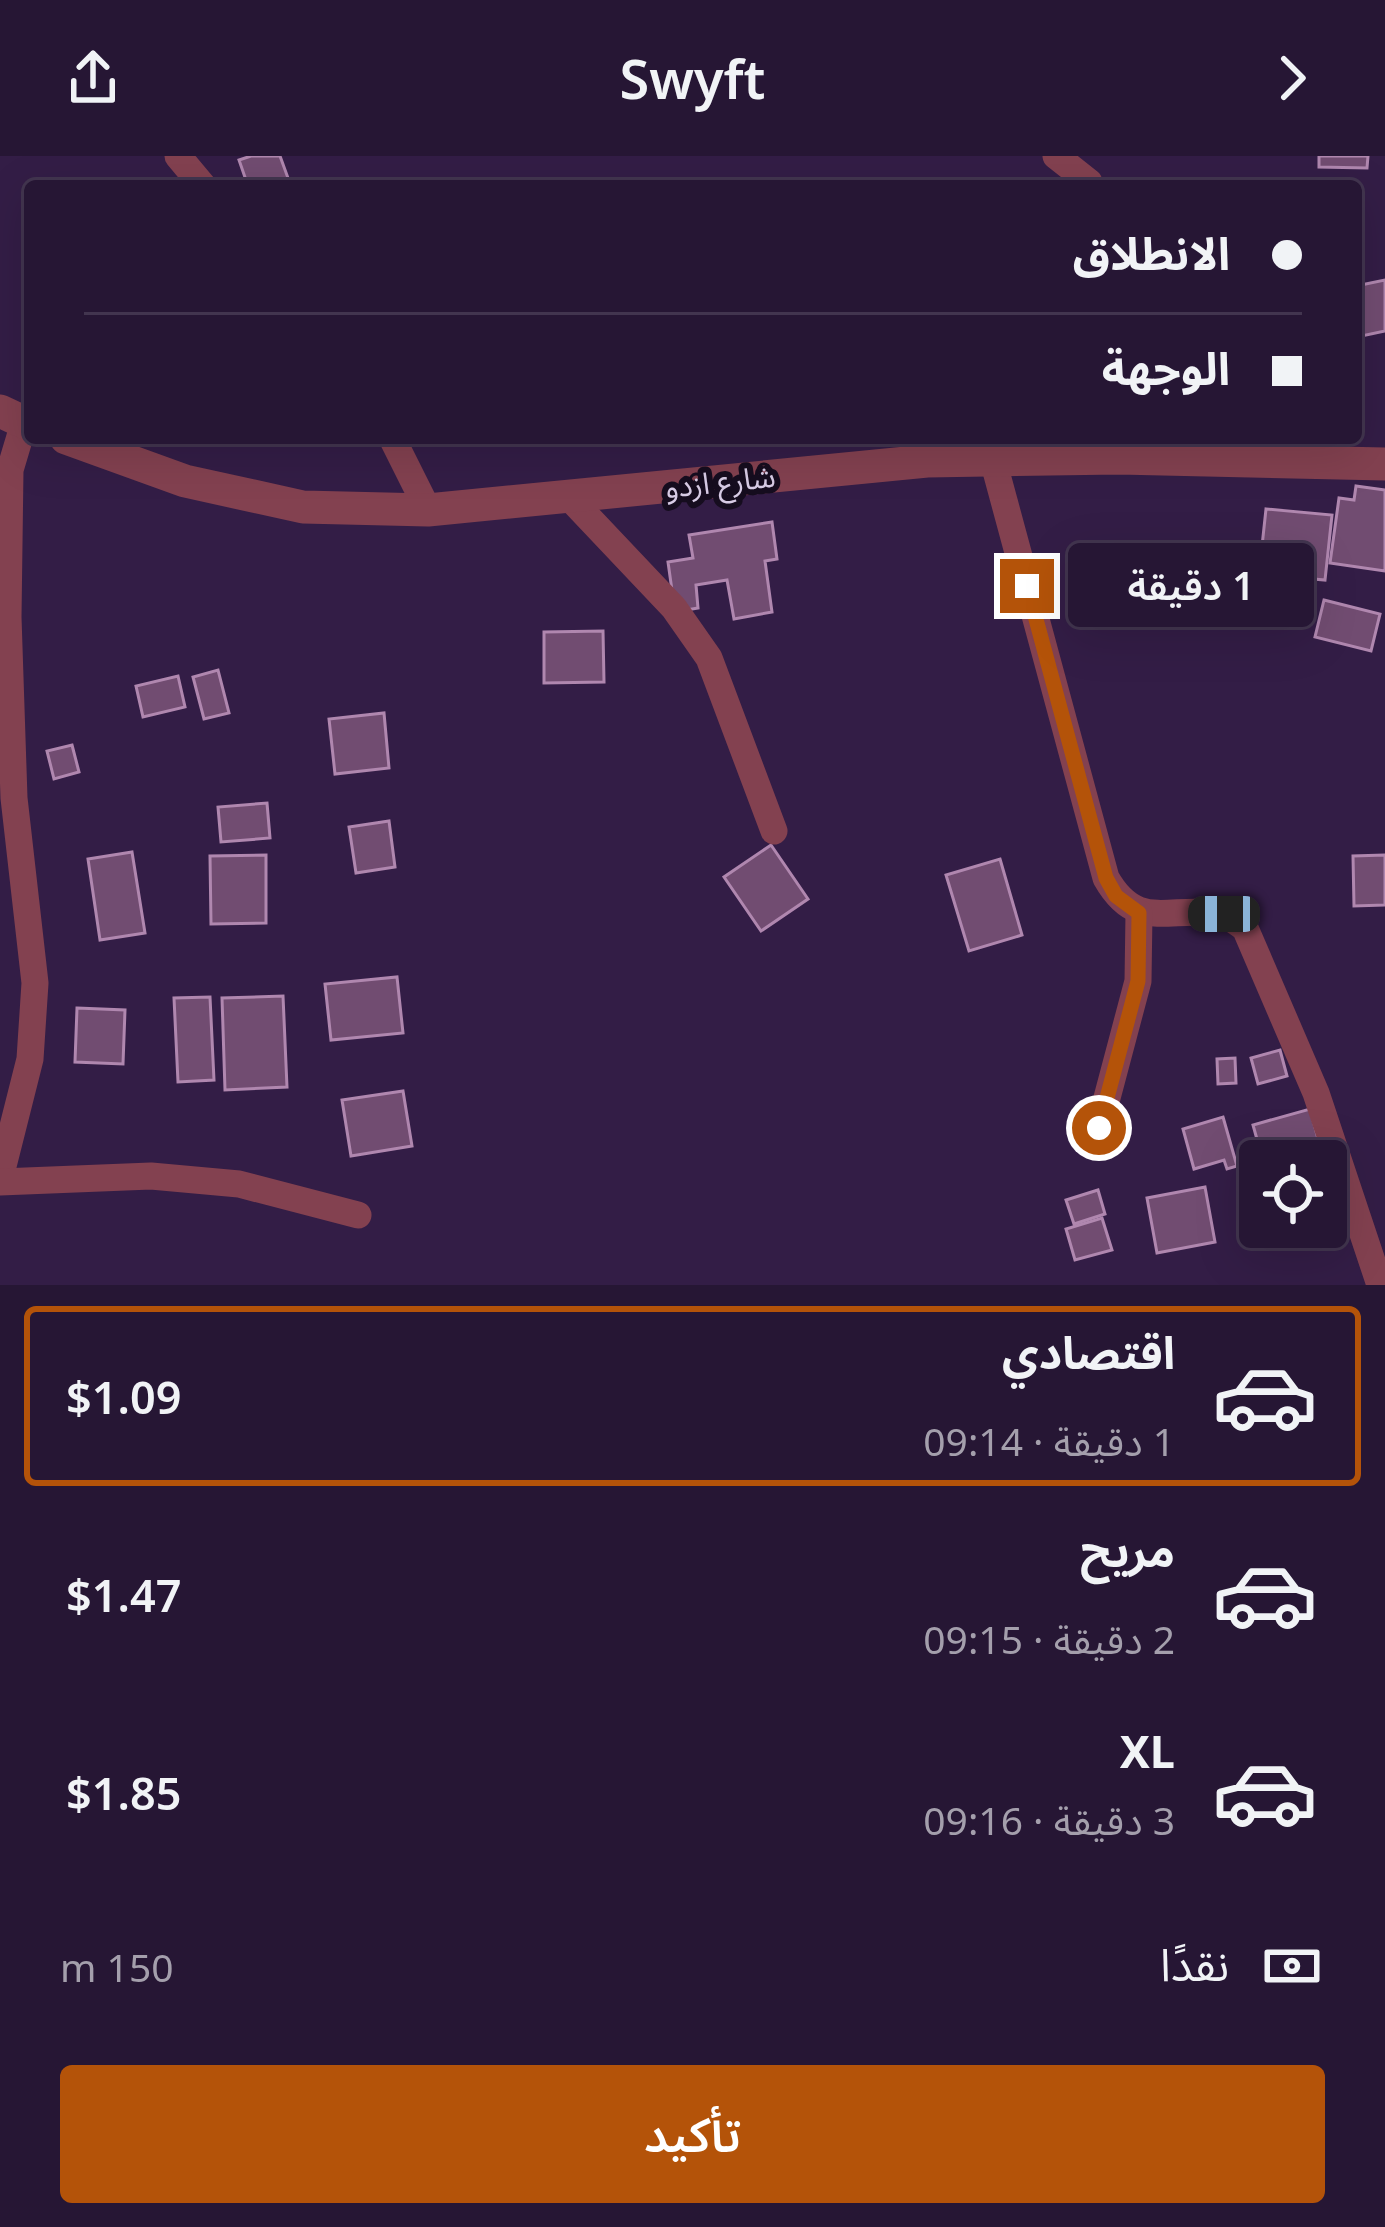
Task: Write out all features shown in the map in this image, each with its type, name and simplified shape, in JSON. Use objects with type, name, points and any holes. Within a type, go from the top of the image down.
[{"type":"street","points":[[1056,156],[1092,175]]},
{"type":"street","points":[[18,420],[10,470],[5,669],[35,983],[30,1059],[10,1095],[0,1180],[151,1175],[239,1184],[358,1214]]},
{"type":"street","name":"شارع ازدو","points":[[83,444],[185,481],[303,507],[428,510],[927,461],[1116,448],[1385,464]]},
{"type":"street","points":[[395,444],[428,510]]},
{"type":"street","points":[[993,460],[1106,878],[1116,896],[1139,913],[1224,914],[1245,928],[1316,1093],[1380,1285]]},
{"type":"street","points":[[568,496],[674,608],[709,658],[774,831]]},
{"type":"street","points":[[1099,1128],[1138,981],[1139,913]]},
{"type":"building","points":[[280,156],[288,178],[246,180],[239,160]]},
{"type":"building","points":[[1319,156],[1368,156],[1367,168],[1319,167]]},
{"type":"building","points":[[1385,280],[1385,331],[1362,336],[1362,285]]},
{"type":"building","points":[[1356,486],[1385,490],[1385,571],[1330,563],[1339,498],[1354,500]]},
{"type":"building","points":[[1266,509],[1332,515],[1325,580],[1259,574]]},
{"type":"building","points":[[772,522],[777,559],[765,561],[772,612],[734,619],[727,580],[696,585],[698,608],[675,612],[668,562],[693,558],[689,535]]},
{"type":"building","points":[[1324,600],[1380,614],[1371,651],[1315,637]]},
{"type":"building","points":[[603,631],[604,682],[544,683],[544,632]]},
{"type":"building","points":[[218,670],[229,713],[204,719],[193,677]]},
{"type":"building","points":[[178,676],[185,707],[143,717],[136,686]]},
{"type":"building","points":[[384,713],[389,768],[335,774],[329,719]]},
{"type":"building","points":[[72,745],[79,772],[54,779],[47,751]]},
{"type":"building","points":[[267,803],[270,838],[221,842],[218,807]]},
{"type":"building","points":[[389,821],[395,867],[356,873],[349,827]]},
{"type":"building","points":[[771,845],[808,899],[761,931],[724,877]]},
{"type":"building","points":[[132,852],[145,933],[100,940],[88,859]]},
{"type":"building","points":[[266,855],[266,923],[211,924],[210,856]]},
{"type":"building","points":[[1385,855],[1385,905],[1354,906],[1353,856]]},
{"type":"building","points":[[1000,859],[1022,935],[969,951],[946,875]]},
{"type":"building","points":[[397,977],[403,1033],[331,1040],[325,984]]},
{"type":"building","points":[[283,996],[287,1087],[225,1090],[222,998]]},
{"type":"building","points":[[210,997],[214,1080],[178,1082],[174,998]]},
{"type":"building","points":[[77,1008],[125,1010],[123,1064],[75,1062]]},
{"type":"building","points":[[1280,1050],[1287,1076],[1258,1084],[1251,1058]]},
{"type":"building","points":[[1235,1058],[1236,1083],[1218,1084],[1217,1059]]},
{"type":"building","points":[[403,1091],[412,1146],[351,1156],[342,1100]]},
{"type":"building","points":[[1310,1109],[1318,1140],[1257,1140],[1253,1125]]},
{"type":"building","points":[[1223,1117],[1237,1166],[1227,1169],[1224,1160],[1194,1169],[1183,1129]]},
{"type":"building","points":[[1205,1187],[1215,1242],[1157,1253],[1147,1198]]},
{"type":"building","points":[[1098,1190],[1105,1214],[1074,1224],[1066,1200]]},
{"type":"building","points":[[1102,1218],[1112,1250],[1075,1260],[1066,1229]]},
{"type":"route","points":[[1027,586],[1106,878],[1116,896],[1139,913],[1138,981],[1099,1128]]}]
